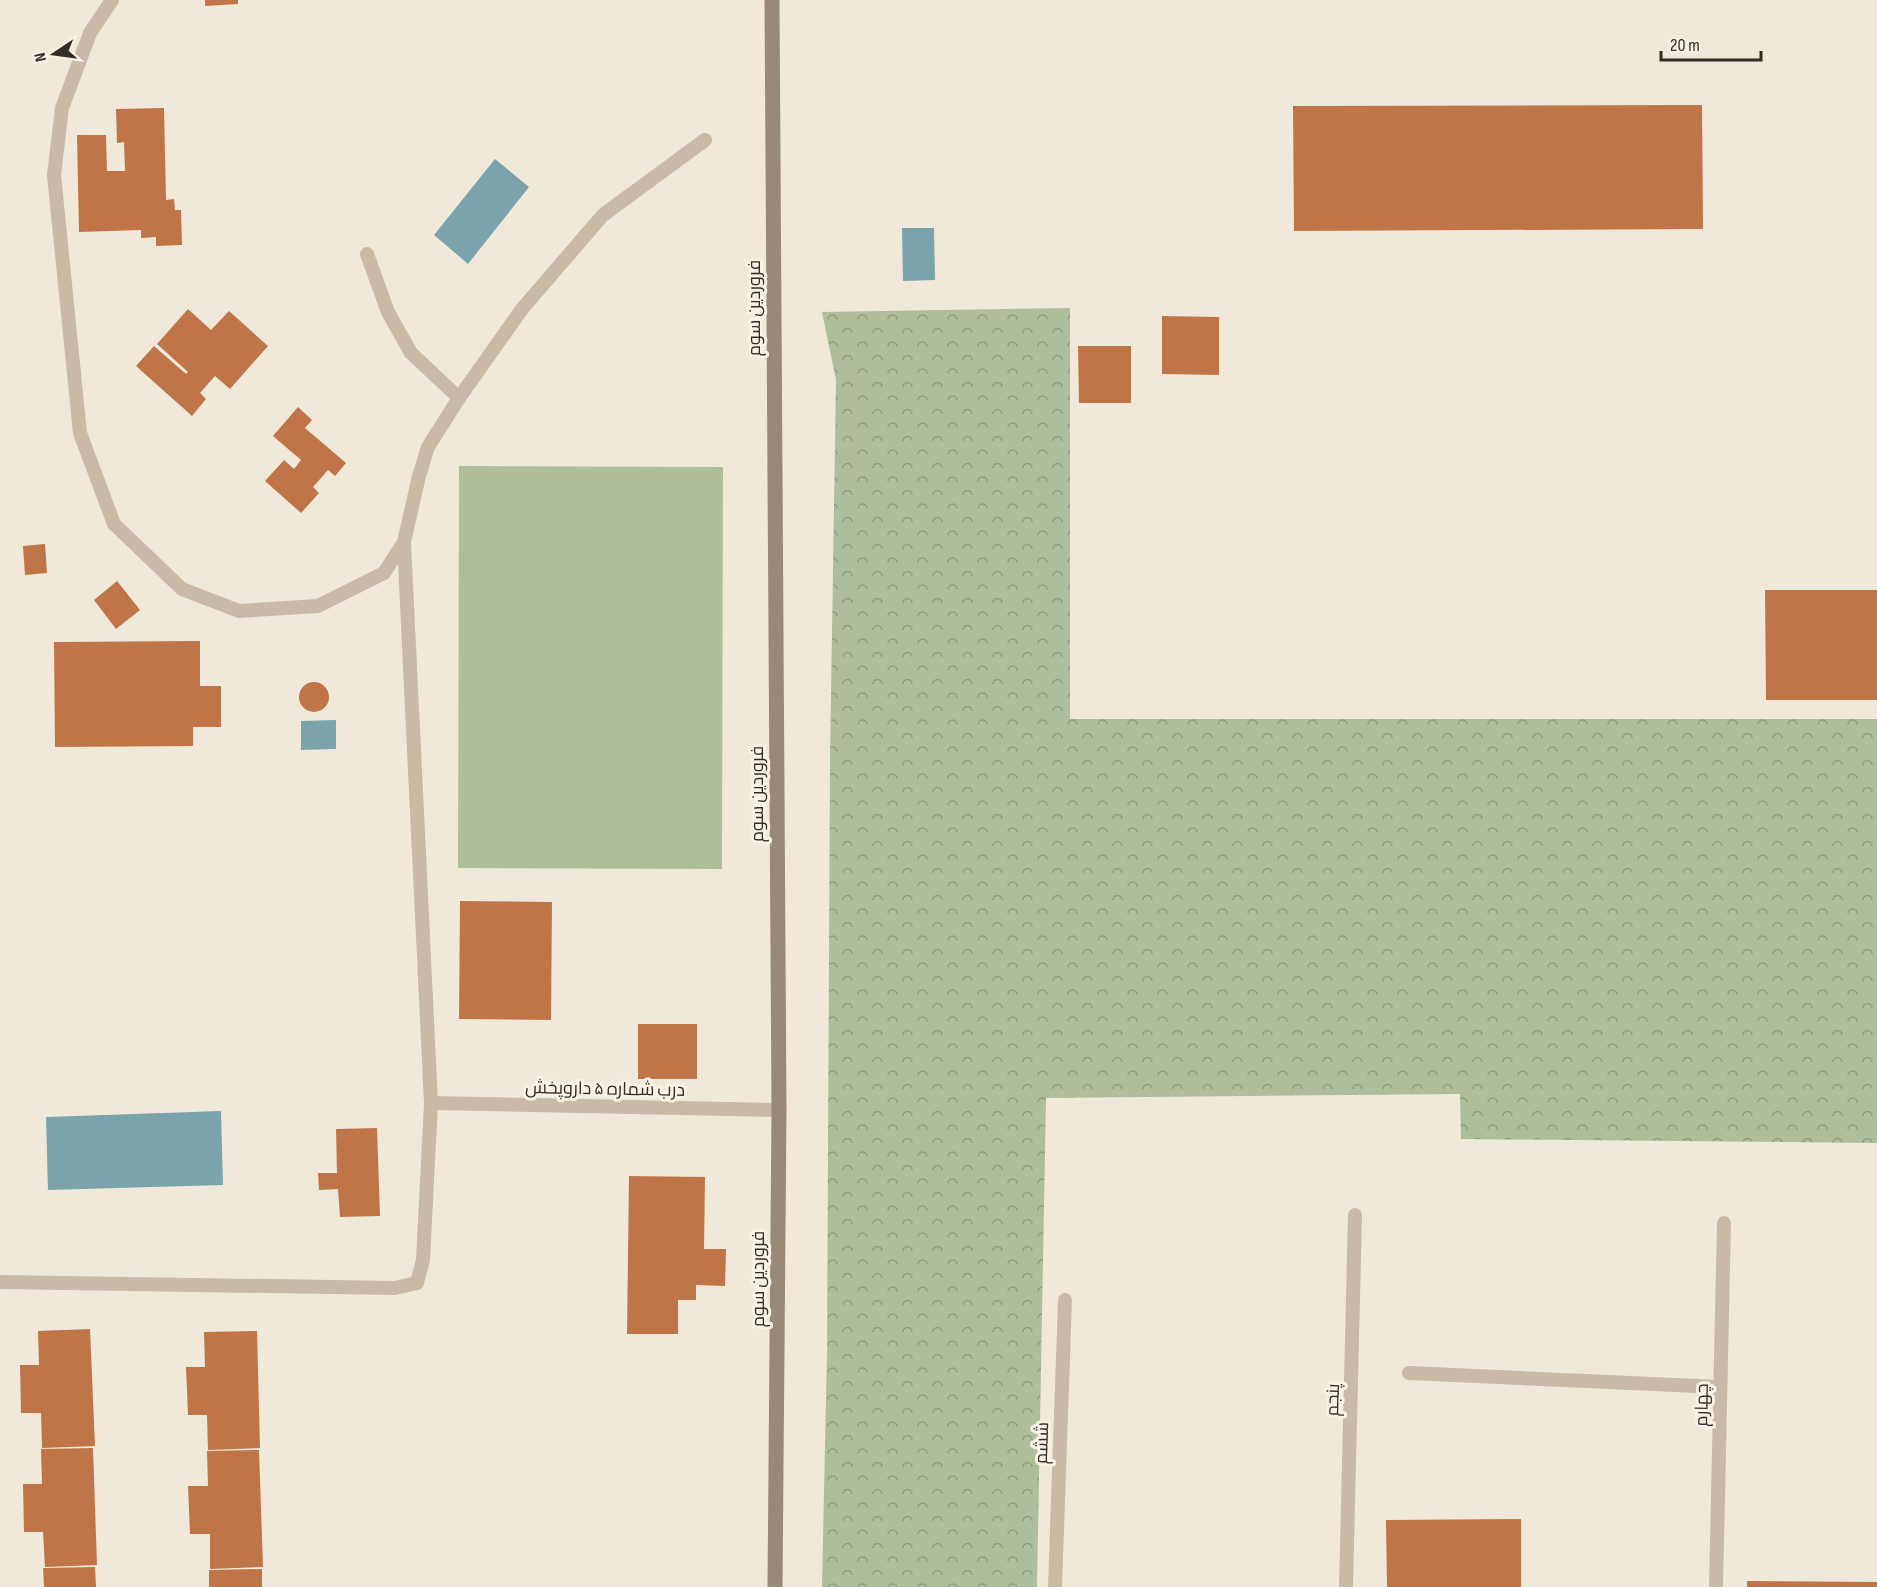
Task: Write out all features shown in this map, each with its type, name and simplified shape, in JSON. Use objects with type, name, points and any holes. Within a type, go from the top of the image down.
[{"type":"street","name":"فروردین سوم","points":[[772,0],[779,1110],[775,1587]]},
{"type":"lane","points":[[112,0],[90,33],[62,108],[54,176],[80,433],[114,525],[182,589],[239,611],[318,606],[384,573],[404,542]]},
{"type":"lane","points":[[0,1282],[395,1288],[417,1283],[423,1260],[431,1103],[404,542],[419,476],[428,447],[459,398],[522,309],[603,215],[705,140]]},
{"type":"lane","points":[[367,254],[388,312],[411,353],[459,398]]},
{"type":"lane","name":"درب شماره ۵ داروپخش","points":[[431,1103],[779,1110]]},
{"type":"lane","name":"پنجم","points":[[1346,1587],[1355,1215]]},
{"type":"lane","name":"چهارم","points":[[1716,1587],[1724,1223]]},
{"type":"lane","name":"ششم","points":[[1055,1587],[1065,1300]]},
{"type":"lane","points":[[1409,1373],[1720,1387]]},
{"type":"green space","points":[[1070,308],[1070,719],[1877,719],[1877,1143],[1461,1139],[1460,1094],[1046,1098],[1037,1587],[822,1587],[827,1351],[830,759],[836,380],[822,312]]},
{"type":"green space","points":[[459,466],[723,467],[722,869],[458,868]]},
{"type":"water","points":[[495,159],[529,187],[468,264],[434,235]]},
{"type":"water","points":[[902,228],[934,228],[935,280],[903,281]]},
{"type":"water","points":[[336,720],[336,749],[301,750],[301,721]]},
{"type":"water","points":[[221,1111],[223,1185],[48,1190],[46,1117]]},
{"type":"building","points":[[205,0],[238,0],[238,4],[205,6]]},
{"type":"building","points":[[1702,105],[1703,229],[1294,231],[1293,106]]},
{"type":"building","points":[[164,108],[166,200],[174,199],[175,210],[181,210],[182,245],[156,246],[156,237],[141,238],[141,230],[79,232],[77,135],[106,135],[107,171],[125,171],[124,142],[117,143],[116,109]]},
{"type":"building","points":[[188,309],[211,330],[229,311],[268,346],[230,389],[215,376],[200,393],[206,399],[192,416],[136,366],[154,346],[186,374],[188,372],[157,344]]},
{"type":"building","points":[[1162,316],[1219,317],[1219,375],[1162,374]]},
{"type":"building","points":[[1078,346],[1131,346],[1131,403],[1079,403]]},
{"type":"building","points":[[298,407],[312,420],[305,428],[346,463],[335,476],[328,470],[313,487],[319,493],[301,513],[265,481],[284,460],[294,469],[301,460],[273,436]]},
{"type":"building","points":[[45,544],[47,573],[25,575],[23,546]]},
{"type":"building","points":[[117,581],[140,610],[116,629],[94,600]]},
{"type":"building","points":[[1765,590],[1877,590],[1877,700],[1766,700]]},
{"type":"building","points":[[200,641],[200,686],[221,686],[221,727],[193,727],[193,746],[55,747],[54,642]]},
{"type":"building","points":[[314,682],[325,686],[329,697],[325,708],[314,712],[303,708],[299,697],[303,686]]},
{"type":"building","points":[[460,901],[552,902],[551,1020],[459,1019]]},
{"type":"building","points":[[638,1024],[697,1024],[697,1079],[638,1079]]},
{"type":"building","points":[[377,1128],[380,1216],[340,1217],[338,1189],[319,1190],[318,1173],[337,1173],[336,1129]]},
{"type":"building","points":[[629,1176],[705,1177],[704,1249],[726,1249],[725,1286],[696,1285],[696,1300],[678,1300],[678,1334],[627,1334]]},
{"type":"building","points":[[90,1329],[95,1446],[42,1448],[41,1413],[21,1413],[20,1365],[39,1365],[38,1331]]},
{"type":"building","points":[[257,1331],[260,1448],[208,1450],[207,1415],[188,1415],[186,1367],[205,1367],[204,1332]]},
{"type":"building","points":[[93,1448],[97,1565],[45,1567],[43,1532],[24,1532],[23,1484],[42,1484],[41,1449]]},
{"type":"building","points":[[259,1450],[263,1567],[210,1569],[210,1534],[190,1534],[188,1486],[208,1486],[207,1451]]},
{"type":"building","points":[[1521,1519],[1521,1587],[1387,1587],[1386,1520]]},
{"type":"building","points":[[95,1567],[96,1587],[44,1587],[43,1568]]},
{"type":"building","points":[[262,1569],[262,1587],[209,1587],[209,1570]]},
{"type":"building","points":[[1747,1581],[1877,1582],[1877,1587],[1747,1587]]}]
